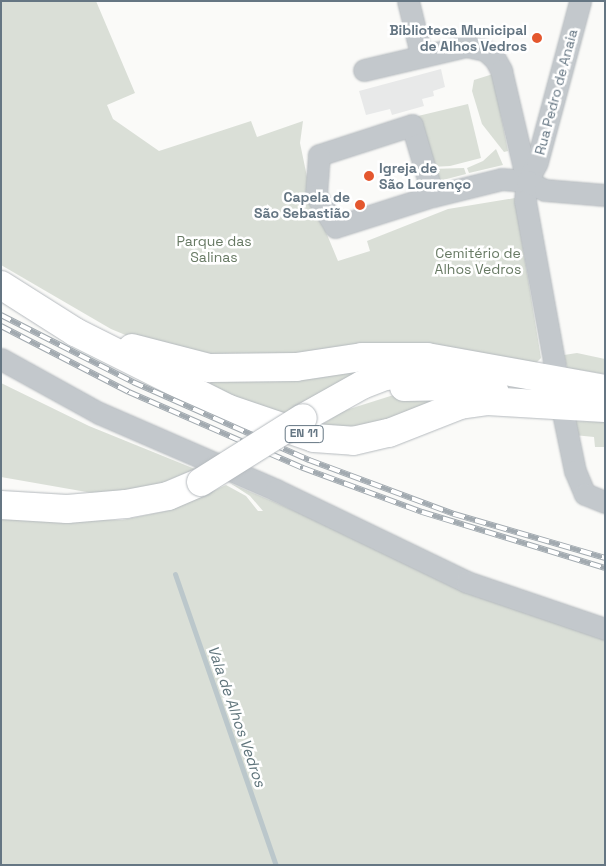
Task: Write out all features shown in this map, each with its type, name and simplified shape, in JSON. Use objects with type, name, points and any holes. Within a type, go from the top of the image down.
[{"type":"main road","name":"EN 11","points":[[1,285],[75,332],[229,409],[314,438],[353,441],[389,433],[460,405],[478,403],[556,411],[605,408]]},
{"type":"main road","name":"EN 11","points":[[75,332],[209,368],[296,367],[388,356],[456,361],[514,374],[605,389]]},
{"type":"main road","points":[[1,505],[67,510],[126,504],[168,496],[201,482],[330,401],[386,376],[412,372],[514,374]]},
{"type":"main road","points":[[330,401],[382,389],[424,385],[492,392],[556,411]]},
{"type":"main road","points":[[1,486],[126,504]]},
{"type":"street","points":[[408,1],[421,54]]},
{"type":"street","name":"Rua Pedro de Anaia","points":[[527,182],[537,162],[580,1]]},
{"type":"street","points":[[364,70],[421,54],[466,46],[485,50],[496,59],[527,182],[525,201],[555,366]]},
{"type":"street","points":[[433,196],[412,125],[319,155],[316,195],[335,227],[433,196],[502,179],[527,182],[545,190],[605,195]]},
{"type":"street","points":[[1,359],[77,402],[141,432]]},
{"type":"street","points":[[1,375],[141,432],[285,494],[468,582],[605,629]]},
{"type":"street","points":[[556,411],[574,471],[585,494],[605,502]]},
{"type":"shaded area","points":[[441,69],[445,87],[433,91],[434,96],[422,99],[424,106],[392,115],[390,109],[366,115],[359,91]]},
{"type":"green space","name":"Parque das Salinas","points":[[1,1],[96,1],[135,93],[107,105],[113,119],[159,151],[251,121],[257,137],[303,121],[300,143],[311,196],[338,261],[370,251],[367,241],[448,209],[515,198],[541,358],[535,364],[236,362],[152,346],[111,329],[1,265]]},
{"type":"green space","points":[[493,74],[508,151],[504,152],[482,124],[472,91],[474,80]]},
{"type":"green space","points":[[468,104],[481,158],[450,166],[431,167],[418,116]]},
{"type":"green space","points":[[496,149],[503,165],[469,173],[467,168],[483,161]]},
{"type":"green space","points":[[464,168],[466,174],[435,182],[431,169]]},
{"type":"green space","points":[[577,353],[605,359],[605,374],[567,368],[564,355]]},
{"type":"green space","points":[[379,361],[277,417],[254,409],[177,368]]},
{"type":"green space","points":[[1,383],[89,426],[195,469],[155,486],[98,494],[1,477]]},
{"type":"green space","points":[[400,393],[453,393],[387,426],[312,431],[343,411]]},
{"type":"green space","points":[[570,421],[605,422],[605,447],[595,447],[594,437],[574,435]]},
{"type":"green space","points":[[230,483],[330,526],[446,583],[605,640],[605,865],[1,865],[1,513],[73,520],[122,520],[171,510],[226,485],[246,496],[258,511],[263,511],[250,496]]},
{"type":"waterway","name":"Vala de Alhos Vedros","points":[[175,574],[276,865]]},
{"type":"railway","points":[[1,315],[133,382],[309,460],[454,514],[605,558]]},
{"type":"railway","points":[[1,326],[129,392],[303,468],[422,512],[605,568]]},
{"type":"place","name":"Biblioteca Municipal de Alhos Vedros","points":[[537,38]]},
{"type":"place","name":"Igreja de São Lourenço","points":[[369,176]]},
{"type":"place","name":"Capela de São Sebastião","points":[[360,205]]},
{"type":"park label","name":"Cemitério de Alhos Vedros","points":[[478,262]]}]
